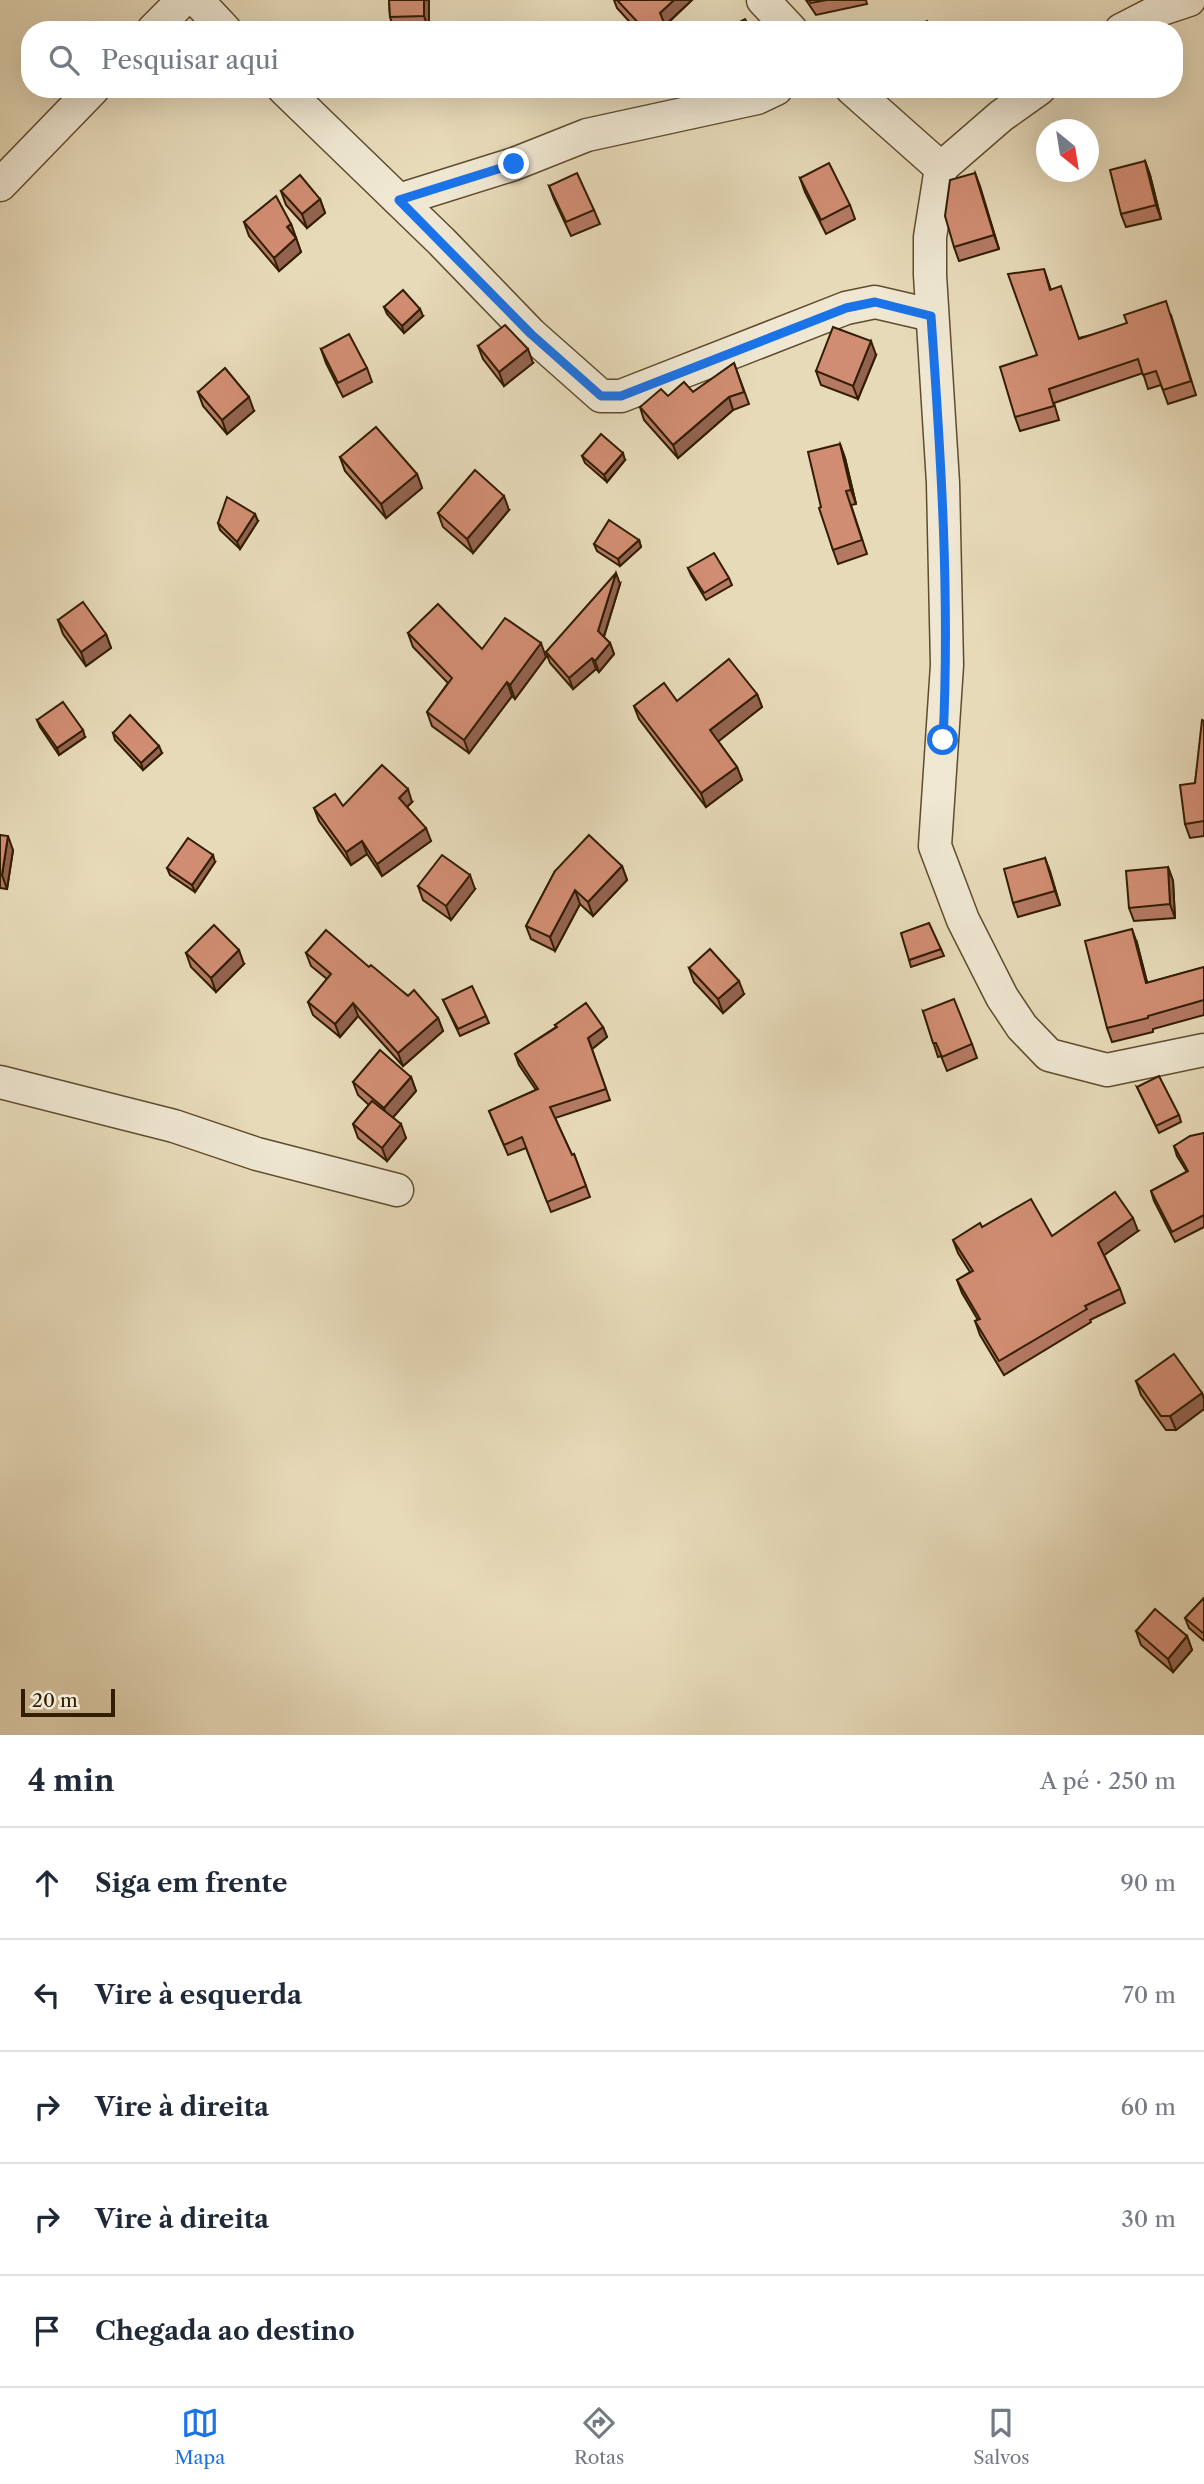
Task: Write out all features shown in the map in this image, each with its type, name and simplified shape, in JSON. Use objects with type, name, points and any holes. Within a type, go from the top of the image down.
[{"type":"street","points":[[162,21],[183,0]]},
{"type":"street","points":[[197,0],[217,21]]},
{"type":"street","points":[[763,0],[783,21]]},
{"type":"street","points":[[1139,21],[1189,0]]},
{"type":"street","points":[[0,185],[84,98]]},
{"type":"street","points":[[293,98],[531,334],[601,396],[621,396],[846,308],[875,302],[931,316]]},
{"type":"street","points":[[399,200],[514,164],[587,135],[757,98]]},
{"type":"street","points":[[862,98],[941,168]]},
{"type":"street","points":[[1027,98],[941,168],[930,237],[931,316],[943,483],[947,638],[935,846],[963,919],[1002,997],[1022,1027],[1049,1055],[1107,1070],[1204,1050]]},
{"type":"street","points":[[0,1082],[174,1126],[257,1154],[397,1190]]},
{"type":"building","points":[[389,0],[424,0],[424,16],[390,17]]},
{"type":"building","points":[[617,0],[674,0],[660,13],[663,21],[637,21]]},
{"type":"building","points":[[1145,161],[1156,205],[1121,214],[1110,170]]},
{"type":"building","points":[[829,163],[850,205],[821,220],[800,178]]},
{"type":"building","points":[[577,173],[594,210],[566,222],[549,186]]},
{"type":"building","points":[[975,173],[994,235],[954,247],[945,216],[950,180]]},
{"type":"building","points":[[300,175],[320,199],[302,214],[281,191]]},
{"type":"building","points":[[276,196],[291,224],[287,227],[296,238],[274,258],[244,222]]},
{"type":"building","points":[[1044,269],[1050,290],[1061,286],[1079,339],[1127,323],[1124,315],[1166,301],[1191,381],[1163,390],[1156,371],[1143,375],[1138,359],[1049,389],[1054,406],[1015,417],[1000,367],[1037,355],[1008,274]]},
{"type":"building","points":[[403,290],[420,309],[402,326],[384,307]]},
{"type":"building","points":[[505,325],[528,349],[499,372],[478,346]]},
{"type":"building","points":[[833,327],[871,341],[853,386],[816,371]]},
{"type":"building","points":[[349,334],[367,368],[338,383],[321,349]]},
{"type":"building","points":[[734,363],[744,392],[729,397],[673,445],[640,407],[661,389],[668,396],[684,382],[693,392]]},
{"type":"building","points":[[225,368],[249,397],[222,420],[198,392]]},
{"type":"building","points":[[376,427],[417,474],[381,504],[340,457]]},
{"type":"building","points":[[601,434],[623,453],[604,475],[582,456]]},
{"type":"building","points":[[840,444],[851,490],[846,491],[862,540],[833,550],[819,508],[821,507],[808,452]]},
{"type":"building","points":[[475,470],[504,496],[467,539],[438,513]]},
{"type":"building","points":[[227,497],[255,514],[237,542],[218,523]]},
{"type":"building","points":[[609,520],[639,540],[618,559],[594,544]]},
{"type":"building","points":[[714,553],[729,578],[704,593],[688,568]]},
{"type":"building","points":[[616,573],[598,631],[610,643],[595,661],[592,658],[569,678],[546,652]]},
{"type":"building","points":[[83,602],[106,634],[81,652],[58,620]]},
{"type":"building","points":[[438,604],[482,649],[505,618],[541,643],[510,685],[507,682],[464,740],[427,712],[452,678],[408,633]]},
{"type":"building","points":[[729,659],[757,694],[710,730],[737,767],[701,793],[634,706],[664,683],[677,701]]},
{"type":"building","points":[[63,702],[83,730],[57,748],[37,720]]},
{"type":"building","points":[[130,715],[159,746],[141,763],[113,733]]},
{"type":"building","points":[[1202,720],[1204,821],[1185,824],[1180,785],[1195,783]]},
{"type":"building","points":[[382,765],[408,789],[399,798],[426,828],[377,864],[362,841],[346,852],[314,808],[335,794],[343,806]]},
{"type":"building","points":[[0,835],[8,836],[2,875],[0,875]]},
{"type":"building","points":[[589,835],[622,866],[588,902],[575,890],[550,937],[526,926],[555,871]]},
{"type":"building","points":[[188,838],[213,855],[192,885],[167,868]]},
{"type":"building","points":[[442,855],[470,875],[446,906],[418,886]]},
{"type":"building","points":[[1045,858],[1055,891],[1013,903],[1004,869]]},
{"type":"building","points":[[1168,867],[1170,904],[1129,908],[1126,871]]},
{"type":"building","points":[[929,923],[941,949],[909,960],[901,933]]},
{"type":"building","points":[[214,925],[239,950],[211,978],[186,953]]},
{"type":"building","points":[[1132,929],[1146,983],[1204,967],[1204,1000],[1107,1028],[1085,941]]},
{"type":"building","points":[[326,930],[408,996],[414,990],[438,1018],[398,1053],[353,1003],[335,1024],[308,1002],[331,974],[306,953]]},
{"type":"building","points":[[710,949],[739,981],[718,999],[689,968]]},
{"type":"building","points":[[472,986],[486,1016],[458,1029],[443,1000]]},
{"type":"building","points":[[954,999],[972,1044],[942,1057],[936,1043],[933,1043],[923,1011]]},
{"type":"building","points":[[586,1003],[603,1027],[588,1038],[606,1089],[550,1107],[572,1155],[574,1154],[586,1186],[547,1202],[522,1137],[504,1145],[489,1111],[538,1089],[515,1054],[557,1027],[555,1025]]},
{"type":"building","points":[[380,1050],[411,1077],[384,1108],[353,1082]]},
{"type":"building","points":[[1159,1076],[1179,1115],[1156,1126],[1137,1087]]},
{"type":"building","points":[[372,1101],[401,1124],[382,1148],[353,1124]]},
{"type":"building","points":[[1204,1133],[1204,1215],[1172,1232],[1151,1191],[1188,1171],[1174,1146],[1190,1136]]},
{"type":"building","points":[[1115,1192],[1133,1218],[1098,1243],[1120,1289],[1085,1306],[1087,1309],[999,1361],[975,1321],[980,1319],[957,1280],[973,1271],[953,1240],[980,1223],[982,1227],[1031,1199],[1052,1236]]},
{"type":"building","points":[[1174,1354],[1202,1393],[1170,1416],[1161,1416],[1136,1381]]},
{"type":"building","points":[[1204,1598],[1204,1634],[1185,1618]]},
{"type":"building","points":[[1155,1609],[1187,1636],[1168,1659],[1136,1631]]},
{"type":"route","points":[[514,164],[399,200],[531,334],[601,396],[621,396],[846,308],[875,302],[931,316],[943,483],[946,583],[947,665],[943,740]]}]
